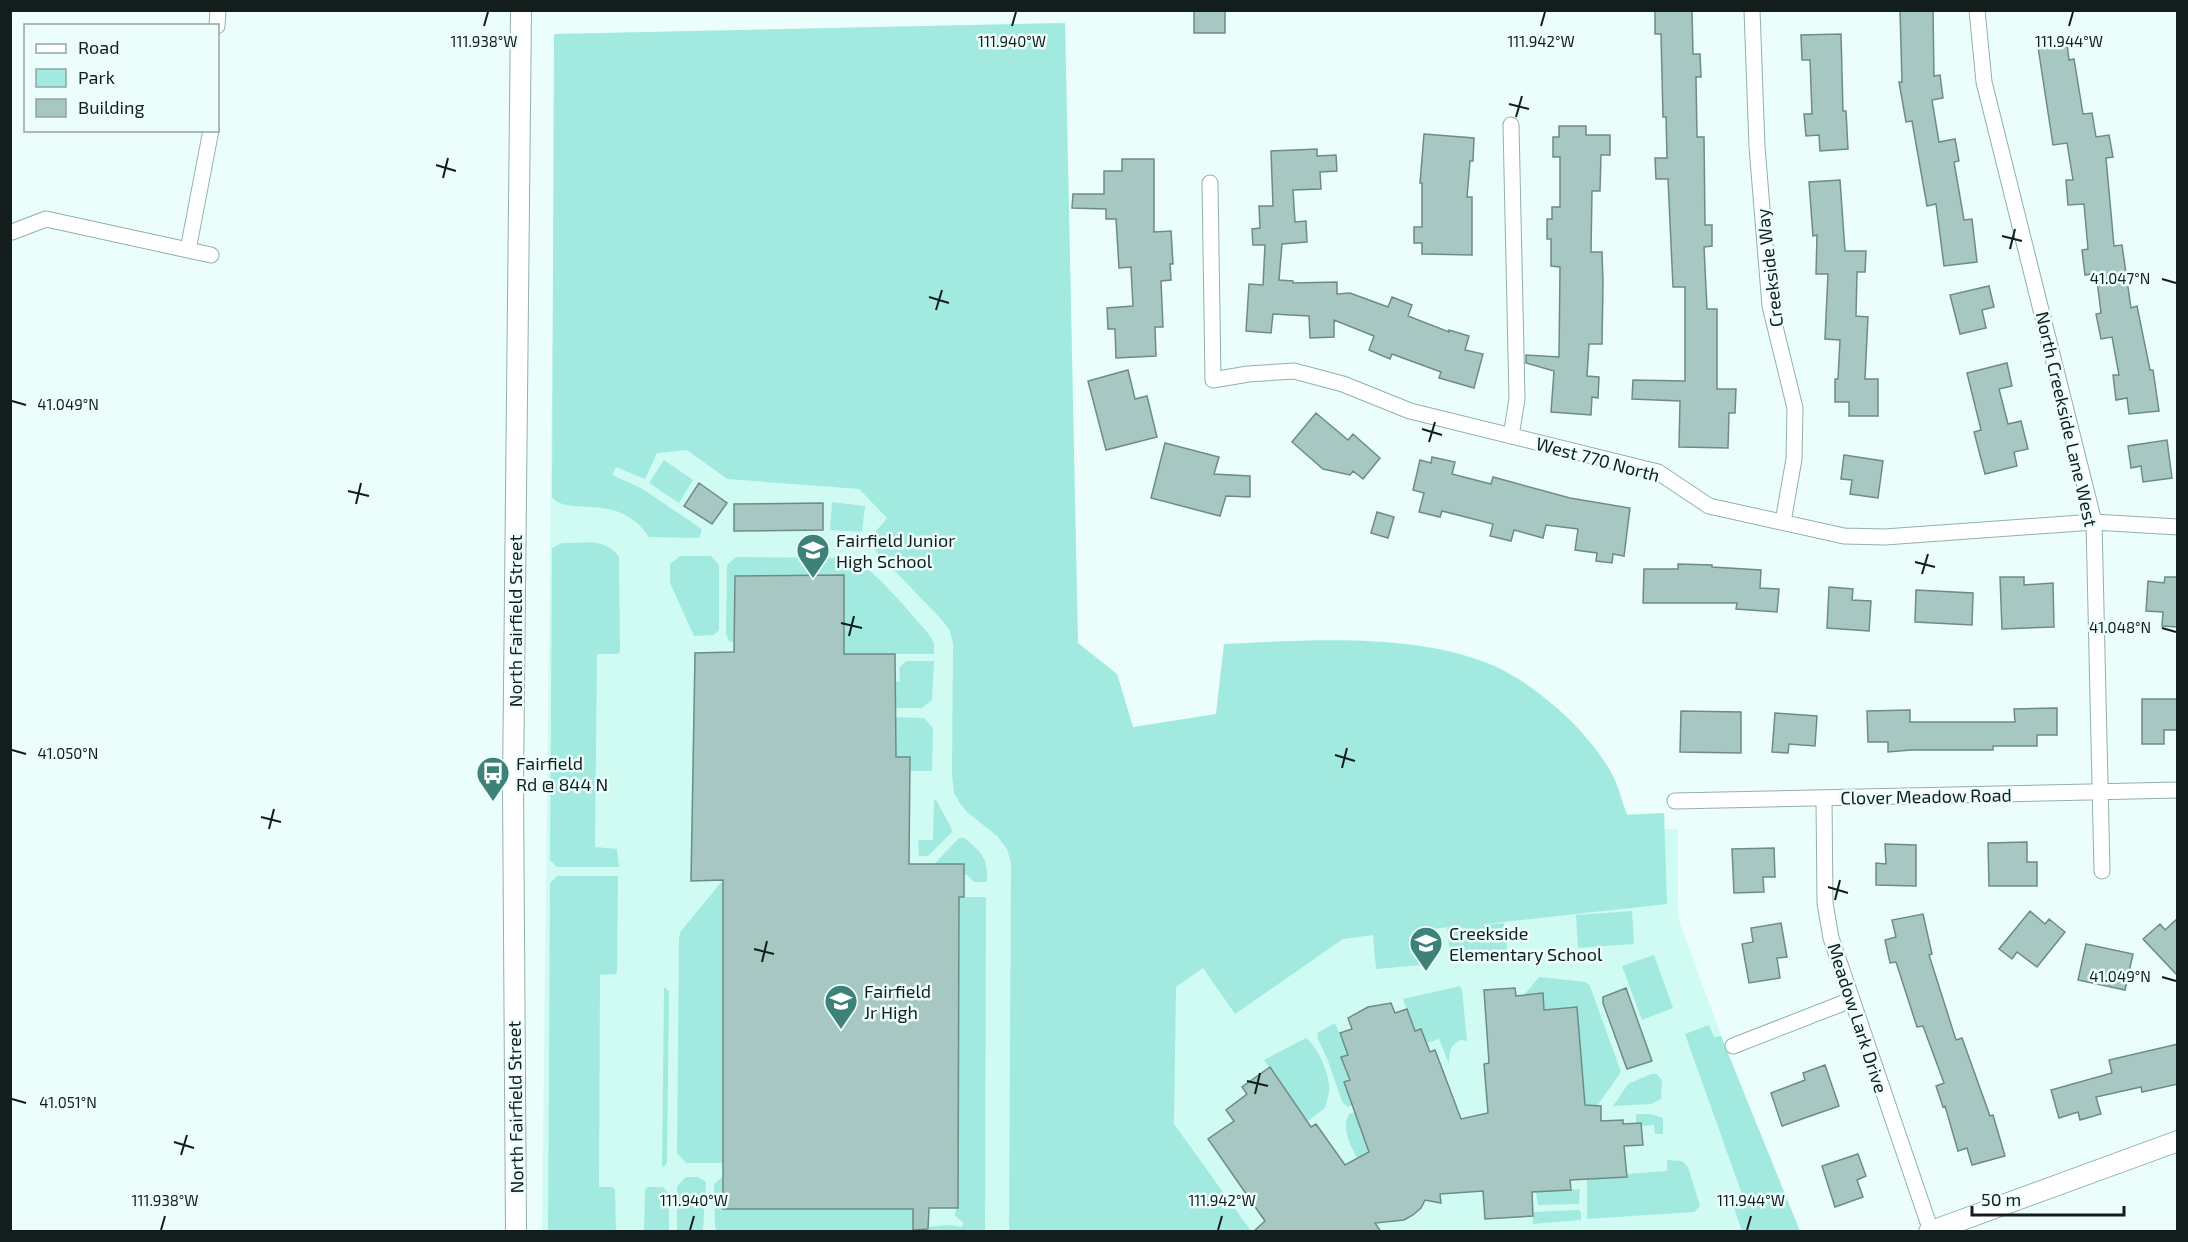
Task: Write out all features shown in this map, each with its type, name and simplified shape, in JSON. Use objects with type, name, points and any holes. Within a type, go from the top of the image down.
[{"type":"street","name":"North Fairfield Street","points":[[516,1232],[513,785],[521,10]]},
{"type":"street","name":"Creekside Way","points":[[1752,10],[1757,147],[1770,306],[1795,408],[1794,459],[1783,522]]},
{"type":"street","name":"North Creekside Lane West","points":[[1977,10],[1984,82],[2094,522],[2102,871]]},
{"type":"street","points":[[1511,125],[1517,399],[1511,436]]},
{"type":"street","points":[[188,250],[211,132]]},
{"type":"street","name":"West 770 North","points":[[1210,183],[1214,380],[1248,374],[1294,371],[1343,384],[1410,411],[1658,472],[1709,506],[1844,536],[1885,537],[2094,522],[2178,527]]},
{"type":"street","points":[[12,232],[46,219],[211,255]]},
{"type":"street","name":"Clover Meadow Road","points":[[1675,801],[2178,790]]},
{"type":"street","name":"Meadow Lark Drive","points":[[1824,798],[1825,903],[1831,938],[1930,1231]]},
{"type":"street","points":[[1733,1046],[1851,1000]]},
{"type":"street","points":[[1930,1231],[2178,1141]]},
{"type":"shaded area","name":"Fairfield Junior High School","points":[[1065,23],[1078,643],[1117,674],[1133,728],[1216,714],[1224,644],[1301,641],[1406,644],[1452,651],[1496,666],[1543,696],[1576,725],[1611,772],[1627,814],[1664,813],[1665,829],[1678,829],[1678,918],[1734,1071],[1800,1231],[542,1232],[556,34]]},
{"type":"green space","points":[[1065,23],[1078,643],[1117,674],[1133,727],[1216,714],[1224,644],[1326,640],[1396,643],[1431,648],[1463,655],[1494,666],[1528,685],[1565,716],[1594,746],[1613,777],[1627,815],[1664,813],[1667,904],[1476,925],[1504,923],[1508,956],[1451,962],[1447,927],[1429,930],[1432,964],[1376,969],[1373,935],[1343,939],[1235,1014],[1203,968],[1176,987],[1174,1124],[1251,1231],[1009,1231],[1011,863],[1007,849],[997,836],[967,812],[954,793],[952,773],[953,644],[950,631],[867,542],[887,518],[859,489],[727,479],[687,450],[657,453],[645,479],[616,467],[612,475],[641,488],[699,527],[702,530],[699,538],[649,537],[637,523],[623,514],[609,509],[570,506],[559,503],[552,497],[554,34]]},
{"type":"green space","points":[[664,460],[693,480],[679,503],[649,483]]},
{"type":"green space","points":[[832,502],[865,506],[862,532],[830,530]]},
{"type":"green space","points":[[594,542],[607,546],[619,557],[620,652],[618,654],[597,654],[595,847],[617,849],[619,867],[557,867],[550,860],[552,548],[562,543]]},
{"type":"green space","points":[[680,556],[711,556],[719,565],[719,630],[714,635],[694,636],[670,583],[670,564]]},
{"type":"green space","points":[[736,557],[851,558],[882,582],[928,633],[934,643],[934,654],[844,654],[844,575],[736,576],[734,642],[729,641],[726,634],[727,565]]},
{"type":"green space","points":[[906,661],[934,661],[932,700],[922,708],[895,708],[895,681],[900,682],[899,668]]},
{"type":"green space","points":[[895,717],[924,718],[933,728],[932,771],[910,771],[910,757],[896,757]]},
{"type":"green space","points":[[934,800],[952,832],[928,856],[919,856],[918,840],[933,840]]},
{"type":"green space","points":[[959,838],[964,838],[983,856],[987,882],[974,882],[964,875],[964,864],[934,864]]},
{"type":"green space","points":[[557,876],[618,876],[617,972],[600,975],[599,1187],[615,1189],[616,1231],[548,1231],[550,883]]},
{"type":"green space","points":[[723,880],[723,1163],[686,1163],[677,1153],[679,937],[681,931]]},
{"type":"green space","points":[[959,897],[986,897],[985,1231],[929,1230],[929,1227],[947,1225],[962,1227],[963,1222],[955,1216],[956,1208],[958,1208]]},
{"type":"green space","points":[[1632,911],[1634,944],[1578,948],[1576,915]]},
{"type":"green space","points":[[1654,955],[1673,1008],[1642,1020],[1622,966]]},
{"type":"green space","points":[[1539,977],[1586,982],[1590,986],[1621,1072],[1597,1106],[1585,1105],[1577,1007],[1544,1010],[1543,993],[1524,995]]},
{"type":"green space","points":[[1460,986],[1467,1041],[1461,1040],[1452,1046],[1449,1064],[1439,1039],[1427,1043],[1421,1029],[1415,1031],[1403,999]]},
{"type":"green space","points":[[664,987],[669,991],[667,1163],[662,1168]]},
{"type":"green space","points":[[1335,1023],[1348,1055],[1341,1058],[1350,1080],[1344,1082],[1352,1105],[1348,1107],[1342,1102],[1317,1033]]},
{"type":"green space","points":[[1709,1025],[1714,1037],[1721,1036],[1800,1231],[1742,1231],[1733,1205],[1744,1200],[1685,1034]]},
{"type":"green space","points":[[1306,1038],[1321,1059],[1327,1073],[1329,1088],[1325,1108],[1308,1121],[1264,1060]]},
{"type":"green space","points":[[1651,1074],[1657,1074],[1662,1080],[1661,1099],[1651,1104],[1613,1106],[1628,1084]]},
{"type":"green space","points":[[1355,1112],[1369,1152],[1357,1158],[1346,1131],[1349,1114]]},
{"type":"green space","points":[[1636,1114],[1651,1114],[1663,1118],[1663,1134],[1655,1134],[1654,1125],[1642,1126],[1641,1123],[1636,1123]]},
{"type":"green space","points":[[1667,1160],[1682,1161],[1688,1167],[1700,1206],[1694,1212],[1587,1219],[1587,1179],[1626,1177],[1626,1174],[1667,1171]]},
{"type":"green space","points":[[723,1176],[723,1209],[913,1209],[913,1230],[910,1232],[719,1231],[715,1228],[714,1184]]},
{"type":"green space","points":[[686,1177],[698,1177],[706,1182],[703,1231],[677,1231],[677,1186]]},
{"type":"green space","points":[[648,1187],[663,1187],[669,1194],[669,1231],[644,1231],[645,1190]]},
{"type":"green space","points":[[1580,1189],[1579,1204],[1538,1205],[1536,1192]]},
{"type":"green space","points":[[1578,1210],[1581,1212],[1581,1220],[1533,1224],[1533,1212]]},
{"type":"building","points":[[1194,10],[1225,10],[1225,33],[1194,33]]},
{"type":"building","points":[[1655,10],[1692,10],[1693,54],[1700,54],[1701,77],[1696,77],[1697,137],[1704,137],[1705,225],[1712,225],[1712,246],[1704,247],[1707,309],[1717,309],[1717,389],[1736,389],[1735,413],[1729,413],[1728,448],[1679,447],[1680,401],[1632,399],[1633,380],[1685,381],[1685,287],[1673,287],[1668,179],[1656,179],[1655,158],[1667,158],[1666,117],[1663,117],[1661,34],[1655,34]]},
{"type":"building","points":[[1900,10],[1933,10],[1934,76],[1940,75],[1943,98],[1932,100],[1939,142],[1955,139],[1959,161],[1954,162],[1964,220],[1972,219],[1977,262],[1944,266],[1936,204],[1927,206],[1912,121],[1906,122],[1899,82],[1902,82]]},
{"type":"building","points":[[1841,34],[1843,111],[1846,111],[1848,149],[1820,151],[1819,135],[1806,136],[1804,114],[1812,114],[1810,60],[1802,60],[1801,35]]},
{"type":"building","points":[[2067,43],[2069,60],[2074,59],[2083,114],[2092,113],[2096,137],[2109,135],[2113,157],[2106,158],[2114,246],[2122,245],[2131,308],[2137,306],[2150,370],[2153,370],[2159,411],[2129,414],[2127,398],[2116,400],[2113,375],[2119,375],[2112,337],[2101,339],[2096,314],[2101,313],[2096,273],[2085,275],[2082,250],[2088,249],[2084,204],[2068,205],[2066,180],[2073,180],[2067,143],[2053,145],[2038,47]]},
{"type":"building","points":[[1559,126],[1586,126],[1586,135],[1610,135],[1610,155],[1601,155],[1600,191],[1592,191],[1591,252],[1602,252],[1603,283],[1602,344],[1589,344],[1587,376],[1599,377],[1598,398],[1592,397],[1591,415],[1551,412],[1554,371],[1526,363],[1526,355],[1559,357],[1560,267],[1551,266],[1551,239],[1547,239],[1547,219],[1552,219],[1552,207],[1560,207],[1560,157],[1553,157],[1553,137],[1559,137]]},
{"type":"building","points":[[1424,134],[1474,138],[1467,197],[1472,197],[1472,255],[1422,254],[1422,243],[1414,243],[1414,227],[1422,227],[1422,183],[1420,183]]},
{"type":"building","points":[[1317,149],[1317,156],[1336,155],[1337,171],[1320,172],[1321,189],[1293,190],[1295,222],[1306,221],[1307,242],[1282,244],[1279,280],[1293,281],[1293,283],[1337,282],[1337,294],[1350,293],[1388,307],[1392,297],[1412,305],[1408,316],[1449,332],[1449,330],[1469,336],[1465,350],[1483,354],[1474,388],[1439,378],[1441,372],[1392,354],[1390,359],[1369,350],[1374,336],[1334,320],[1334,337],[1310,338],[1309,316],[1273,314],[1271,333],[1246,331],[1249,284],[1263,285],[1265,245],[1253,245],[1252,229],[1260,228],[1259,206],[1273,206],[1271,151]]},
{"type":"building","points":[[1122,159],[1154,159],[1154,232],[1171,231],[1173,264],[1170,264],[1171,280],[1161,281],[1163,327],[1155,327],[1156,356],[1116,358],[1115,329],[1108,329],[1107,308],[1133,306],[1131,267],[1119,268],[1116,219],[1106,219],[1106,209],[1072,208],[1073,194],[1104,194],[1104,171],[1122,171]]},
{"type":"building","points":[[1840,180],[1845,251],[1866,251],[1865,272],[1857,272],[1856,316],[1868,317],[1865,379],[1878,379],[1878,416],[1849,416],[1849,402],[1835,402],[1835,379],[1838,379],[1840,340],[1825,339],[1828,274],[1816,274],[1817,235],[1813,236],[1809,182]]},
{"type":"building","points":[[1989,286],[1994,307],[1982,310],[1986,328],[1960,334],[1950,295]]},
{"type":"building","points":[[2007,363],[2012,386],[1999,389],[2008,424],[2021,421],[2028,449],[2014,452],[2017,466],[1985,474],[1974,432],[1981,430],[1967,373]]},
{"type":"building","points":[[1128,370],[1135,399],[1147,396],[1157,437],[1106,450],[1088,381]]},
{"type":"building","points":[[1316,413],[1348,440],[1353,434],[1380,458],[1363,479],[1353,471],[1350,475],[1323,469],[1292,442]]},
{"type":"building","points":[[2167,440],[2172,478],[2143,482],[2141,466],[2131,468],[2128,446]]},
{"type":"building","points":[[1165,443],[1219,457],[1214,474],[1250,476],[1250,497],[1226,496],[1220,516],[1151,498]]},
{"type":"building","points":[[1844,455],[1883,461],[1878,498],[1850,494],[1852,480],[1841,479]]},
{"type":"building","points":[[1432,457],[1455,462],[1452,474],[1491,484],[1493,477],[1570,498],[1630,508],[1624,556],[1613,554],[1612,563],[1596,561],[1597,553],[1575,550],[1578,529],[1546,525],[1543,538],[1514,530],[1511,541],[1490,536],[1493,524],[1442,511],[1440,517],[1419,512],[1424,493],[1413,490],[1420,460],[1431,463]]},
{"type":"building","points":[[699,483],[727,503],[712,524],[684,506]]},
{"type":"building","points":[[823,503],[823,530],[734,531],[734,504]]},
{"type":"building","points":[[1377,512],[1394,517],[1388,538],[1371,533]]},
{"type":"building","points":[[1678,564],[1761,570],[1760,588],[1779,589],[1777,612],[1736,609],[1737,603],[1643,603],[1644,569],[1678,569]]},
{"type":"building","name":"Fairfield Jr High","points":[[844,575],[844,654],[895,654],[896,757],[910,757],[909,864],[964,864],[964,897],[959,897],[958,1208],[929,1208],[928,1229],[913,1230],[913,1209],[723,1209],[723,880],[691,881],[695,653],[734,652],[735,576]]},
{"type":"building","points":[[2000,577],[2024,577],[2024,585],[2053,583],[2054,627],[2002,629]]},
{"type":"building","points":[[2165,577],[2178,577],[2178,627],[2162,626],[2163,612],[2146,611],[2148,581],[2164,583]]},
{"type":"building","points":[[1829,587],[1853,589],[1852,600],[1871,601],[1869,631],[1827,628]]},
{"type":"building","points":[[1916,590],[1973,593],[1972,625],[1915,622]]},
{"type":"building","points":[[2142,699],[2178,699],[2178,730],[2164,730],[2164,744],[2142,744]]},
{"type":"building","points":[[2057,708],[2057,735],[2037,735],[2037,746],[1993,746],[1993,750],[1888,752],[1888,742],[1868,742],[1867,711],[1910,710],[1910,722],[2015,722],[2014,709]]},
{"type":"building","points":[[1681,711],[1741,712],[1741,753],[1680,752]]},
{"type":"building","points":[[1775,713],[1817,716],[1815,746],[1789,744],[1788,753],[1772,752]]},
{"type":"building","points":[[2027,842],[2027,862],[2037,862],[2037,886],[1989,886],[1988,843]]},
{"type":"building","points":[[1885,844],[1916,845],[1916,886],[1876,885],[1876,863],[1886,864]]},
{"type":"building","points":[[1774,848],[1775,877],[1763,877],[1764,892],[1734,893],[1732,849]]},
{"type":"building","points":[[2030,911],[2045,924],[2049,919],[2065,932],[2037,967],[2017,952],[2012,959],[1999,949]]},
{"type":"building","points":[[1923,914],[1932,954],[1929,955],[1956,1040],[1962,1038],[1990,1116],[1993,1115],[2005,1156],[1972,1165],[1967,1148],[1958,1151],[1945,1106],[1943,1107],[1936,1086],[1944,1083],[1923,1026],[1917,1027],[1896,962],[1890,963],[1885,940],[1896,937],[1892,920]]},
{"type":"building","points":[[2178,918],[2178,976],[2143,939],[2160,924],[2165,930]]},
{"type":"building","points":[[1781,923],[1787,957],[1777,958],[1780,978],[1749,983],[1742,944],[1753,942],[1751,928]]},
{"type":"building","points":[[2086,944],[2133,954],[2125,990],[2078,980]]},
{"type":"building","name":"Creekside Elementary School","points":[[1515,988],[1516,996],[1543,993],[1544,1010],[1577,1007],[1585,1105],[1601,1106],[1601,1121],[1623,1120],[1623,1124],[1641,1123],[1643,1145],[1624,1146],[1627,1177],[1570,1180],[1571,1190],[1532,1192],[1533,1216],[1485,1219],[1483,1191],[1440,1194],[1441,1203],[1425,1200],[1421,1208],[1404,1220],[1375,1223],[1381,1232],[1253,1232],[1265,1221],[1208,1139],[1234,1121],[1226,1110],[1247,1094],[1242,1087],[1270,1067],[1311,1127],[1316,1124],[1345,1165],[1369,1152],[1344,1082],[1350,1080],[1341,1057],[1348,1055],[1340,1033],[1352,1029],[1348,1018],[1368,1007],[1391,1003],[1395,1013],[1407,1009],[1415,1031],[1421,1029],[1430,1052],[1435,1050],[1461,1119],[1488,1113],[1484,1064],[1489,1063],[1484,990]]},
{"type":"building","points":[[1626,988],[1652,1061],[1627,1069],[1603,1003],[1603,997]]},
{"type":"building","points":[[2178,1044],[2178,1084],[2142,1092],[2141,1087],[2096,1097],[2101,1114],[2080,1120],[2078,1112],[2059,1118],[2051,1090],[2112,1073],[2109,1060]]},
{"type":"building","points":[[1825,1065],[1839,1106],[1782,1126],[1771,1093],[1805,1080],[1803,1073]]},
{"type":"building","points":[[1858,1154],[1866,1176],[1857,1180],[1863,1197],[1835,1207],[1822,1166]]},
{"type":"place","name":"Fairfield Junior High School","points":[[813,579]]},
{"type":"place","name":"Fairfield Rd @ 844 N","points":[[493,802]]},
{"type":"place","name":"Creekside Elementary School","points":[[1426,972]]},
{"type":"place","name":"Fairfield Jr High","points":[[841,1030]]}]
